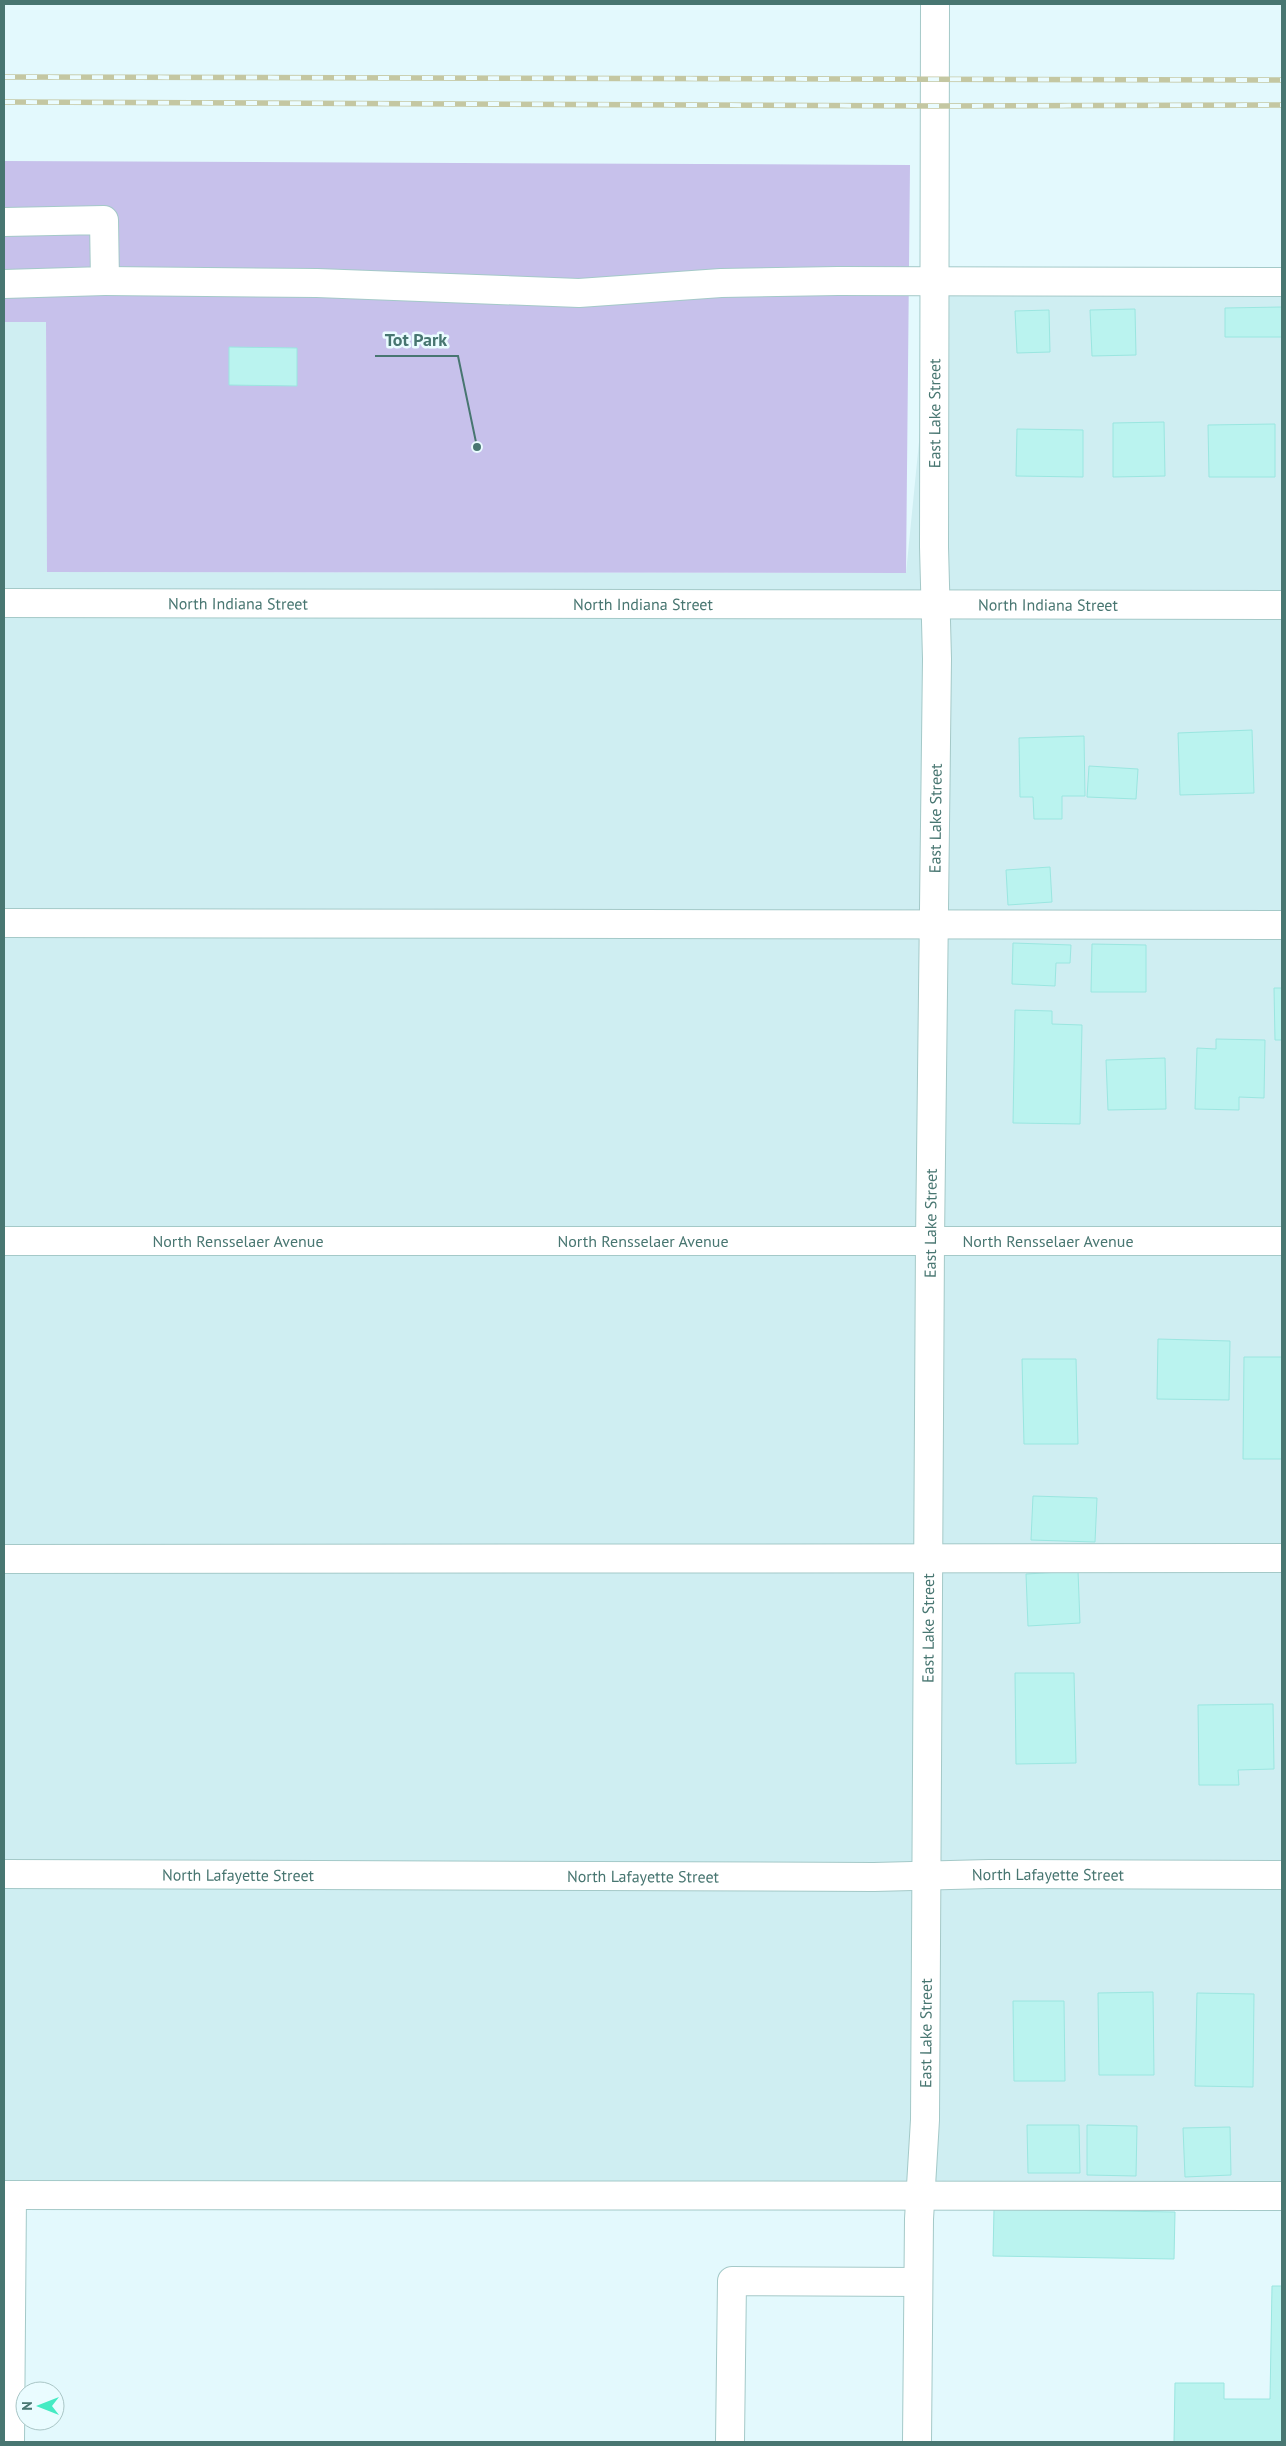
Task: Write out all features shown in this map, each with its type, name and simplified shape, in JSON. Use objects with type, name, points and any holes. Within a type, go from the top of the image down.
[{"type":"street","name":"East Lake Street","points":[[917,2442],[920,2195],[925,2120],[927,1876],[936,604],[935,4]]},
{"type":"street","points":[[4,222],[104,220],[105,281]]},
{"type":"street","points":[[4,284],[105,281],[317,283],[579,293],[721,283],[935,281],[1282,282]]},
{"type":"street","name":"North Indiana Street","points":[[4,603],[1282,604]]},
{"type":"street","points":[[4,923],[1282,925]]},
{"type":"street","name":"North Rensselaer Avenue","points":[[4,1241],[1282,1241]]},
{"type":"street","points":[[4,1559],[1282,1558]]},
{"type":"street","name":"North Lafayette Street","points":[[4,1874],[1282,1875]]},
{"type":"street","points":[[10,2442],[8,2195],[1282,2196]]},
{"type":"street","points":[[730,2442],[732,2281],[918,2282]]},
{"type":"shaded area","points":[[4,161],[910,165],[906,573],[47,572],[46,322],[4,322]]},
{"type":"shaded area","points":[[935,281],[1282,283],[1282,2198],[4,2196],[4,322],[46,322],[48,572],[906,573]]},
{"type":"building","points":[[1282,307],[1282,337],[1225,337],[1225,308]]},
{"type":"building","points":[[1135,309],[1136,355],[1092,356],[1090,310]]},
{"type":"building","points":[[1049,310],[1050,352],[1017,353],[1015,311]]},
{"type":"building","points":[[229,347],[297,348],[297,386],[229,385]]},
{"type":"building","points":[[1164,422],[1165,476],[1113,477],[1113,423]]},
{"type":"building","points":[[1275,424],[1275,477],[1209,477],[1208,425]]},
{"type":"building","points":[[1017,429],[1083,430],[1083,477],[1016,476]]},
{"type":"building","points":[[1252,730],[1254,793],[1180,795],[1178,733]]},
{"type":"building","points":[[1084,736],[1085,796],[1062,796],[1062,819],[1034,819],[1033,797],[1020,797],[1019,738]]},
{"type":"building","points":[[1089,766],[1138,769],[1136,799],[1087,797]]},
{"type":"building","points":[[1050,867],[1052,902],[1008,905],[1006,870]]},
{"type":"building","points":[[1013,943],[1071,945],[1070,963],[1056,963],[1055,986],[1012,984]]},
{"type":"building","points":[[1092,944],[1146,945],[1146,992],[1091,992]]},
{"type":"building","points":[[1274,988],[1282,988],[1282,1040],[1275,1040]]},
{"type":"building","points":[[1015,1010],[1052,1011],[1052,1024],[1082,1025],[1080,1124],[1013,1123]]},
{"type":"building","points":[[1216,1039],[1265,1040],[1264,1098],[1239,1097],[1239,1110],[1195,1109],[1197,1048],[1216,1049]]},
{"type":"building","points":[[1165,1058],[1166,1109],[1108,1110],[1106,1060]]},
{"type":"building","points":[[1158,1339],[1230,1341],[1229,1400],[1157,1399]]},
{"type":"building","points":[[1244,1357],[1282,1357],[1282,1459],[1243,1459]]},
{"type":"building","points":[[1022,1359],[1076,1359],[1078,1444],[1024,1444]]},
{"type":"building","points":[[1033,1496],[1097,1498],[1095,1542],[1031,1540]]},
{"type":"building","points":[[1078,1571],[1080,1623],[1028,1626],[1026,1574]]},
{"type":"building","points":[[1015,1673],[1074,1673],[1076,1763],[1016,1764]]},
{"type":"building","points":[[1273,1704],[1274,1769],[1238,1770],[1239,1785],[1199,1785],[1198,1705]]},
{"type":"building","points":[[1153,1992],[1154,2075],[1099,2075],[1098,1993]]},
{"type":"building","points":[[1197,1993],[1254,1994],[1253,2087],[1195,2086]]},
{"type":"building","points":[[1013,2001],[1064,2001],[1065,2081],[1014,2081]]},
{"type":"building","points":[[1027,2125],[1079,2125],[1080,2173],[1028,2173]]},
{"type":"building","points":[[1087,2125],[1137,2126],[1136,2176],[1087,2175]]},
{"type":"building","points":[[1230,2127],[1231,2175],[1185,2177],[1183,2128]]},
{"type":"building","points":[[994,2209],[1175,2212],[1174,2259],[993,2256]]},
{"type":"building","points":[[1272,2286],[1282,2286],[1282,2442],[1174,2442],[1175,2383],[1224,2383],[1224,2399],[1270,2399]]},
{"type":"railway","points":[[4,77],[1282,80]]},
{"type":"railway","points":[[4,102],[936,106],[1282,105]]},
{"type":"place","name":"Tot Park","points":[[477,447]]}]
